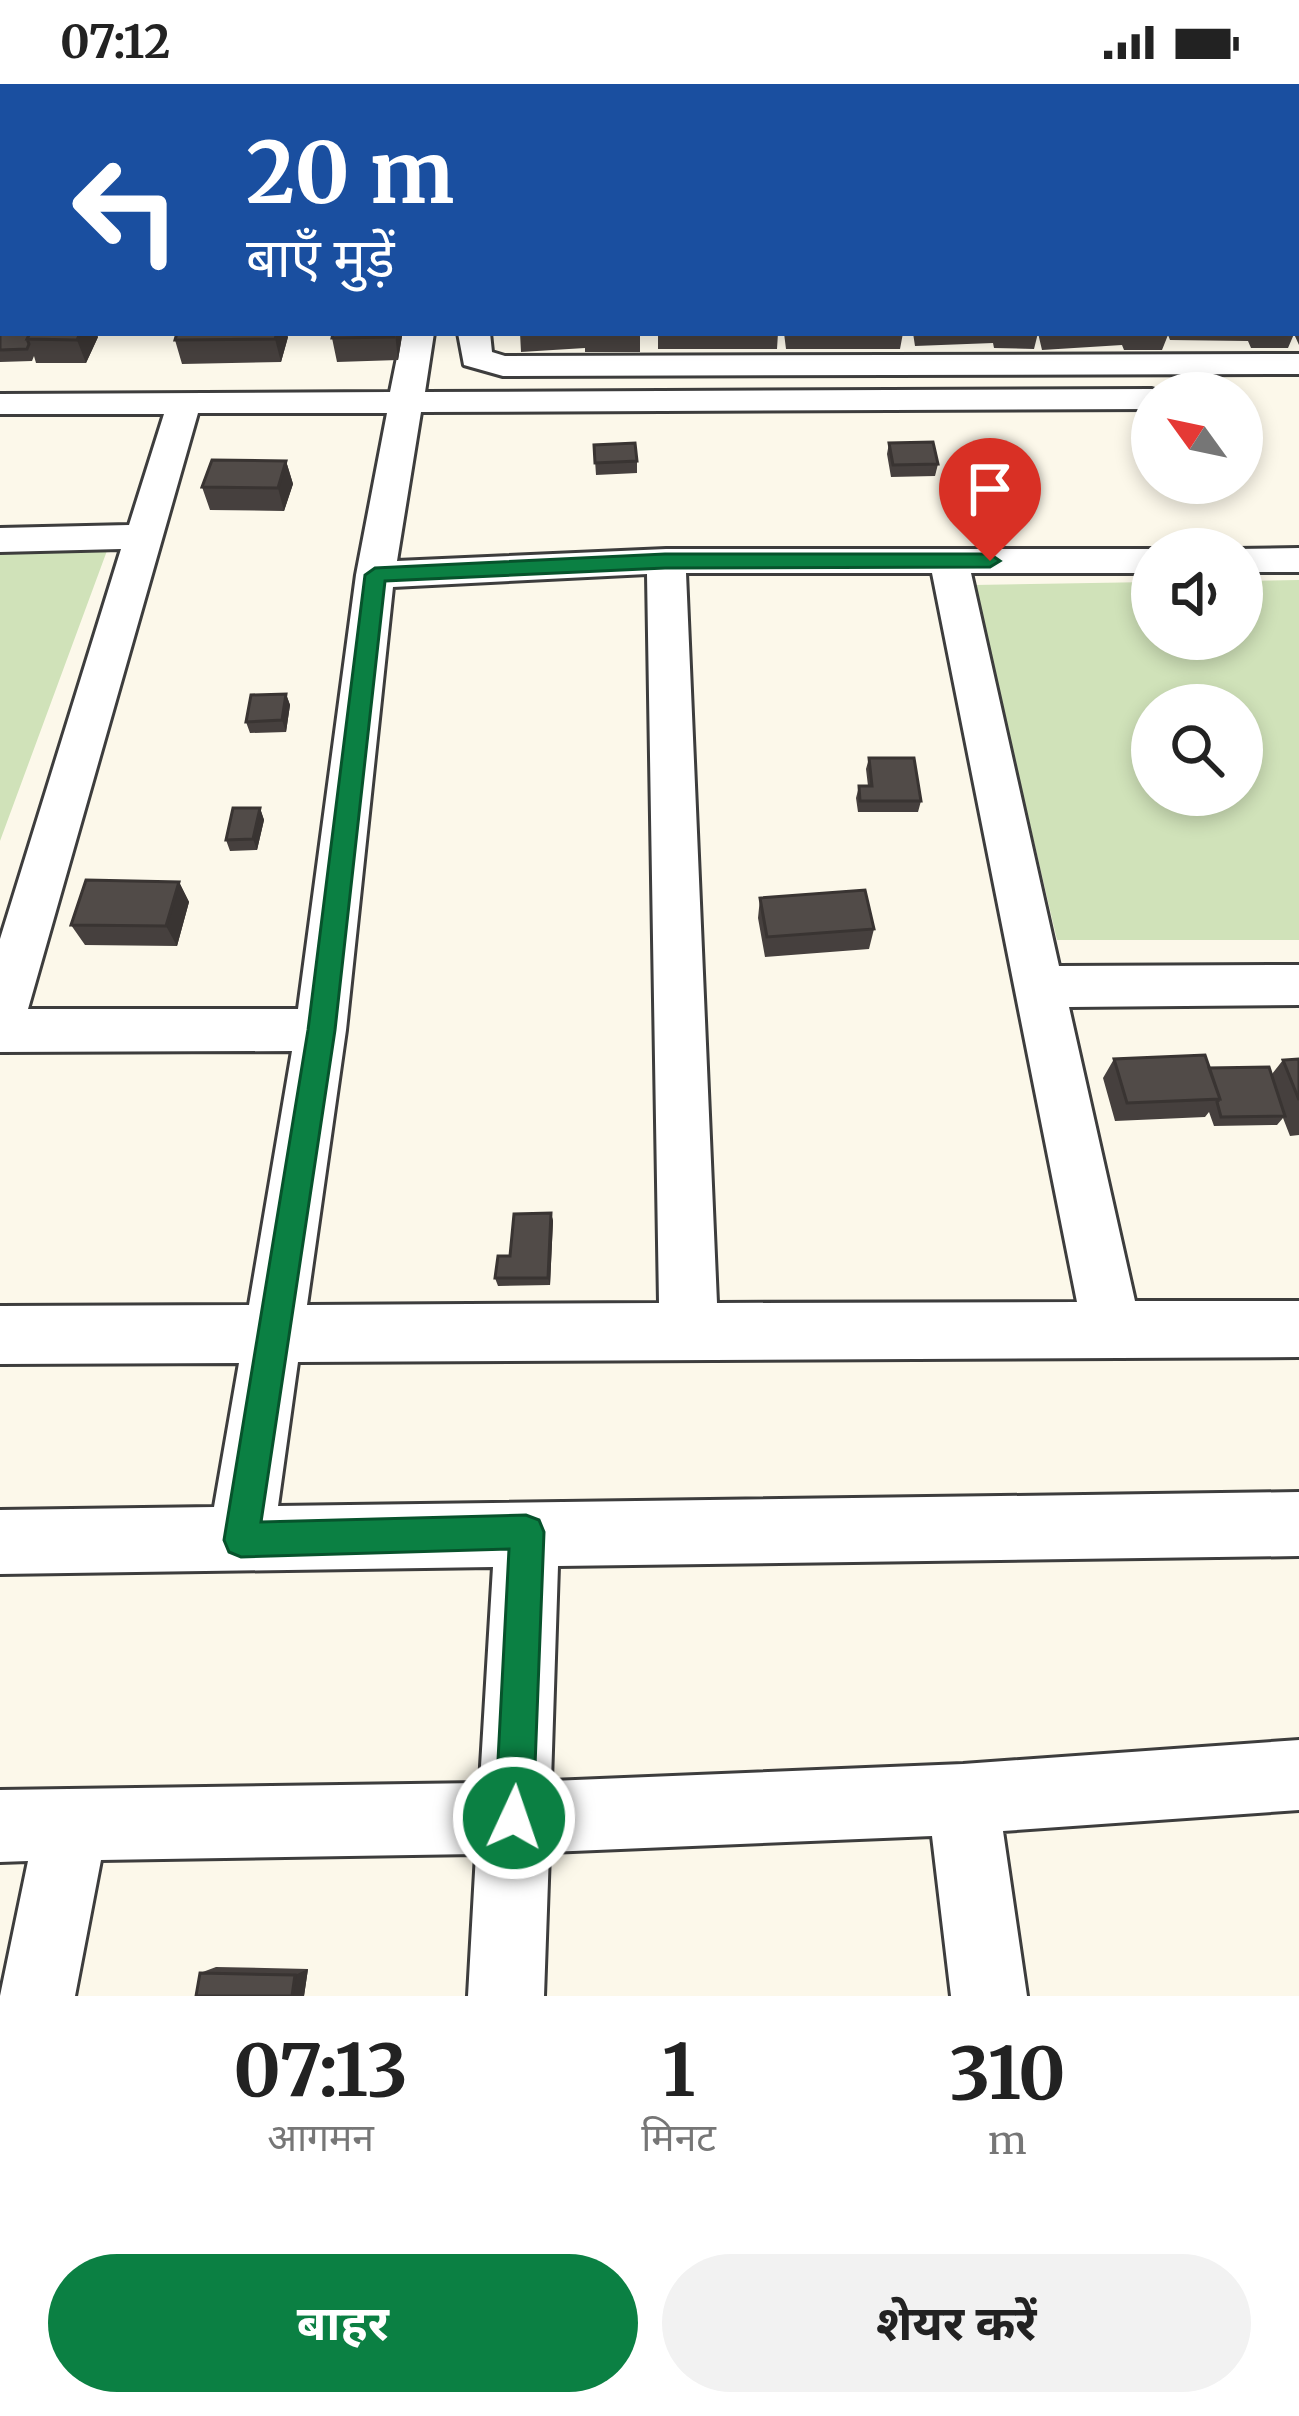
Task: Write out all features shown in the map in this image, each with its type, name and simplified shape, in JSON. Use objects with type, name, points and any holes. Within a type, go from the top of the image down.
[{"type":"street","points":[[241,1540],[322,1030],[375,575],[418,336]]},
{"type":"street","points":[[474,336],[476,358],[503,365],[1299,364]]},
{"type":"street","points":[[0,404],[183,407],[1131,399]]},
{"type":"street","points":[[0,1020],[183,407]]},
{"type":"street","points":[[0,540],[141,537]]},
{"type":"street","points":[[1263,560],[1299,560]]},
{"type":"street","points":[[375,575],[665,561],[1131,561]]},
{"type":"street","points":[[665,561],[689,1334]]},
{"type":"street","points":[[949,561],[1112,1331]]},
{"type":"street","points":[[1039,987],[1299,985]]},
{"type":"street","points":[[0,1031],[322,1030]]},
{"type":"street","points":[[0,1335],[1299,1329]]},
{"type":"street","points":[[0,1542],[1299,1524]]},
{"type":"street","points":[[506,1996],[526,1532]]},
{"type":"street","points":[[0,1826],[514,1818],[963,1799],[1299,1775]]},
{"type":"street","points":[[963,1799],[989,1996]]},
{"type":"street","points":[[37,1996],[72,1826]]},
{"type":"green space","points":[[108,548],[0,841],[0,552]]},
{"type":"green space","points":[[1299,580],[1299,940],[1057,940],[974,585],[1131,582],[1131,660],[1263,660],[1263,581]]},
{"type":"building","points":[[0,336],[28,336],[27,349],[0,350]]},
{"type":"building","points":[[28,336],[79,336],[77,340]]},
{"type":"building","points":[[176,336],[276,336],[275,339],[175,340]]},
{"type":"building","points":[[332,336],[394,336],[394,337]]},
{"type":"building","points":[[933,442],[938,464],[893,465],[889,443]]},
{"type":"building","points":[[635,443],[637,461],[595,463],[594,445]]},
{"type":"building","points":[[212,460],[286,461],[278,488],[202,487]]},
{"type":"building","points":[[286,694],[282,720],[246,722],[251,695]]},
{"type":"building","points":[[869,758],[914,758],[921,801],[860,801],[859,786],[872,786]]},
{"type":"building","points":[[233,808],[260,808],[253,839],[226,840]]},
{"type":"building","points":[[86,880],[179,882],[166,926],[71,925]]},
{"type":"building","points":[[865,890],[874,929],[767,937],[760,898]]},
{"type":"building","points":[[1205,1055],[1220,1099],[1127,1103],[1114,1059]]},
{"type":"building","points":[[1299,1059],[1299,1100],[1283,1060]]},
{"type":"building","points":[[1269,1067],[1285,1116],[1221,1117],[1209,1068]]},
{"type":"building","points":[[551,1213],[548,1278],[495,1278],[498,1256],[510,1256],[514,1214]]},
{"type":"building","points":[[200,1973],[295,1975],[292,1996],[196,1996]]},
{"type":"route","points":[[514,1818],[526,1532],[241,1540],[322,1030],[375,575],[665,561],[990,561]]}]
